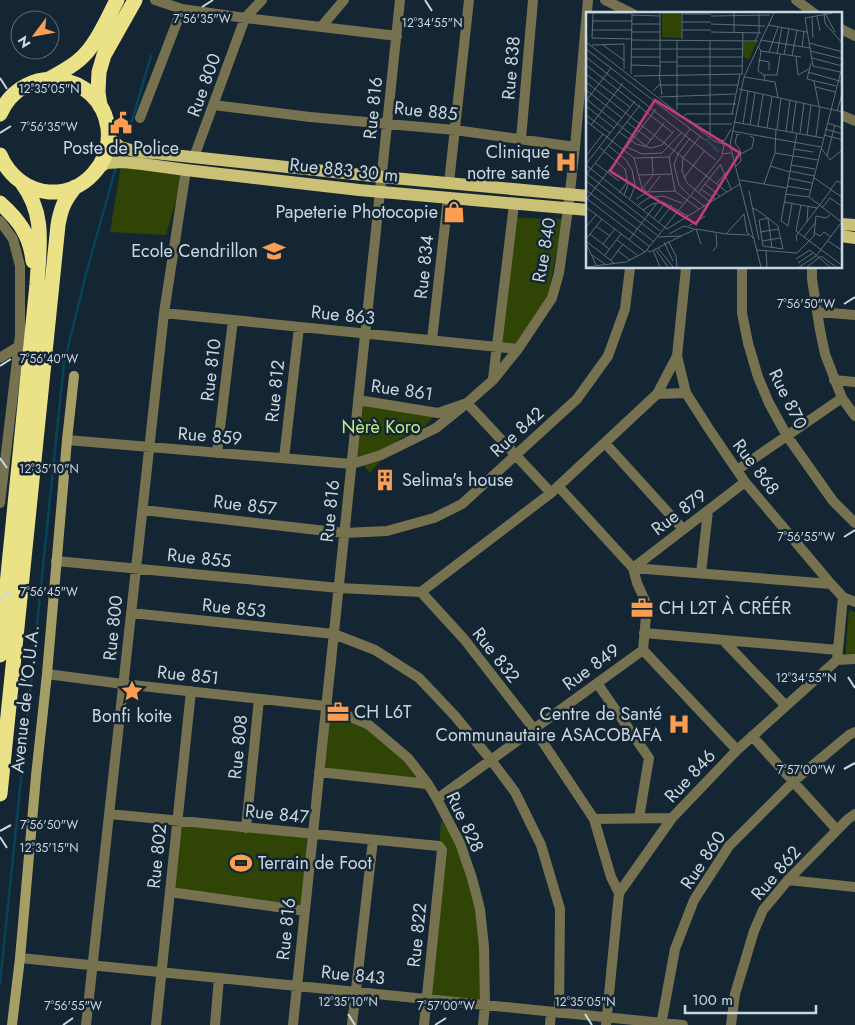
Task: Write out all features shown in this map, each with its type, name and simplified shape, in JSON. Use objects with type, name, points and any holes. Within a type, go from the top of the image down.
[{"type":"highway","points":[[48,79],[80,60],[91,47],[118,0]]},
{"type":"highway","points":[[100,106],[98,92],[104,55],[136,0]]},
{"type":"highway","points":[[0,114],[3,106],[22,87],[35,81],[48,79],[64,80],[78,85],[90,94],[100,106],[107,120],[109,137],[104,159],[98,168],[88,179],[64,191],[37,190],[22,183],[2,162]]},
{"type":"highway","name":"Avenue de l'O.U.A.","points":[[0,655],[24,352],[37,284],[39,247],[37,211],[28,191],[22,183]]},
{"type":"highway","name":"Avenue de l'O.U.A.","points":[[0,794],[58,225],[60,210],[75,187]]},
{"type":"highway","points":[[0,203],[12,214],[31,247],[37,284]]},
{"type":"main road","points":[[109,137],[120,147],[135,151],[360,175],[586,196]]},
{"type":"main road","name":"Rue 883 30 m","points":[[98,168],[107,163],[123,162],[358,190],[586,210]]},
{"type":"main road","points":[[842,224],[855,225]]},
{"type":"main road","points":[[842,236],[855,238]]},
{"type":"street","points":[[155,0],[182,9],[397,36]]},
{"type":"street","name":"Rue 800","points":[[194,157],[245,18],[262,0]]},
{"type":"street","points":[[321,27],[344,0]]},
{"type":"street","name":"Rue 816","points":[[293,1025],[400,0]]},
{"type":"street","points":[[449,183],[469,0]]},
{"type":"street","name":"Rue 838","points":[[521,139],[533,0]]},
{"type":"street","points":[[604,0],[629,12]]},
{"type":"street","points":[[796,0],[812,12]]},
{"type":"street","points":[[140,118],[182,9]]},
{"type":"street","name":"Rue 840","points":[[352,464],[381,455],[436,428],[467,403],[493,380],[518,349],[552,298],[559,273],[568,208],[586,22]]},
{"type":"street","points":[[842,30],[855,36]]},
{"type":"street","name":"Rue 885","points":[[213,104],[310,117],[455,130],[575,146]]},
{"type":"street","points":[[842,115],[855,121]]},
{"type":"street","name":"Rue 800","points":[[86,1025],[164,313],[186,170]]},
{"type":"street","points":[[358,190],[360,175]]},
{"type":"street","name":"Rue 834","points":[[432,340],[448,198]]},
{"type":"street","points":[[493,380],[514,204]]},
{"type":"street","name":"Avenue de l'O.U.A.","points":[[0,220],[12,239],[20,266],[20,335],[24,352],[0,503]]},
{"type":"street","name":"Rue 842","points":[[344,533],[387,531],[434,518],[462,504],[577,399],[608,356],[625,309],[630,269]]},
{"type":"street","points":[[339,588],[421,592],[555,489],[657,394],[677,356],[686,269]]},
{"type":"street","name":"Rue 870","points":[[742,269],[742,313],[748,343],[758,377],[769,403],[787,436],[833,501],[855,523]]},
{"type":"street","points":[[812,269],[817,312],[825,354],[842,398],[855,416]]},
{"type":"street","points":[[817,312],[855,316]]},
{"type":"street","name":"Rue 863","points":[[164,313],[518,349]]},
{"type":"street","name":"Rue 810","points":[[217,453],[233,320]]},
{"type":"street","name":"Rue 812","points":[[284,458],[299,327]]},
{"type":"street","points":[[0,358],[24,352],[20,335]]},
{"type":"street","name":"Rue 868","points":[[677,356],[686,393],[708,429],[745,482],[831,584]]},
{"type":"street","name":"Avenue de l'O.U.A.","points":[[12,1025],[20,958],[74,376]]},
{"type":"street","points":[[834,380],[855,382]]},
{"type":"street","points":[[657,394],[686,393]]},
{"type":"street","points":[[737,470],[842,398]]},
{"type":"street","name":"Rue 861","points":[[358,400],[438,412],[467,403]]},
{"type":"street","points":[[467,403],[515,455],[555,489],[633,568],[637,583],[647,605],[643,650],[737,750]]},
{"type":"street","name":"Rue 859","points":[[67,440],[352,464]]},
{"type":"street","points":[[605,442],[683,529]]},
{"type":"street","name":"Rue 879","points":[[633,568],[745,482]]},
{"type":"street","name":"Rue 857","points":[[143,510],[344,533]]},
{"type":"street","points":[[701,573],[708,511]]},
{"type":"street","name":"Rue 855","points":[[56,561],[339,588]]},
{"type":"street","points":[[633,568],[831,584],[843,597],[855,602]]},
{"type":"street","name":"Rue 832","points":[[421,592],[464,639],[534,729],[594,819],[611,877],[619,893]]},
{"type":"street","points":[[838,655],[843,597]]},
{"type":"street","name":"Rue 853","points":[[131,613],[334,634],[375,650],[419,678],[455,716],[515,792],[541,845],[560,909],[555,1012],[550,1025]]},
{"type":"street","points":[[644,633],[723,640],[838,655],[855,659]]},
{"type":"street","points":[[723,640],[786,706]]},
{"type":"street","name":"Rue 849","points":[[438,798],[643,650]]},
{"type":"street","name":"Rue 846","points":[[606,1021],[619,893],[672,818],[737,750],[786,706],[838,655]]},
{"type":"street","name":"Rue 851","points":[[47,674],[326,706]]},
{"type":"street","points":[[597,683],[649,758],[639,818]]},
{"type":"street","name":"Rue 802","points":[[156,1025],[191,692]]},
{"type":"street","name":"Rue 808","points":[[246,828],[259,699]]},
{"type":"street","name":"Rue 828","points":[[326,706],[369,725],[408,758],[438,798],[460,844],[480,909],[484,947],[485,1005],[483,1025]]},
{"type":"street","name":"Rue 860","points":[[662,1024],[675,949],[694,900],[729,846],[794,781],[855,732]]},
{"type":"street","points":[[752,736],[838,830]]},
{"type":"street","points":[[319,772],[428,784]]},
{"type":"street","name":"Rue 847","points":[[109,814],[439,846],[441,848]]},
{"type":"street","name":"Rue 862","points":[[731,1025],[735,994],[754,931],[763,910],[788,880],[853,817]]},
{"type":"street","points":[[594,819],[672,818]]},
{"type":"street","points":[[352,1025],[373,840]]},
{"type":"street","name":"Rue 822","points":[[424,1025],[441,848]]},
{"type":"street","points":[[788,880],[855,887]]},
{"type":"street","points":[[170,892],[305,911]]},
{"type":"street","name":"Rue 843","points":[[20,958],[555,1012],[606,1021],[683,1025]]},
{"type":"street","points":[[215,1025],[219,978]]},
{"type":"green space","points":[[121,165],[183,176],[166,235],[110,232]]},
{"type":"green space","points":[[516,218],[562,219],[549,293],[517,347],[501,342]]},
{"type":"green space","name":"Nèrè Koro","points":[[362,402],[438,412],[424,427],[399,439],[370,473],[354,453]]},
{"type":"green space","points":[[849,610],[855,612],[855,659],[845,660]]},
{"type":"green space","points":[[325,709],[369,727],[408,762],[431,791],[319,770]]},
{"type":"green space","points":[[441,820],[453,837],[471,885],[484,947],[485,1005],[422,996],[439,853]]},
{"type":"green space","name":"Terrain de Foot","points":[[180,825],[307,837],[302,908],[174,890]]},
{"type":"waterway","points":[[129,131],[151,56]]},
{"type":"waterway","points":[[0,983],[64,363],[86,274],[116,167]]},
{"type":"place","name":"Poste de Police","points":[[121,123]]},
{"type":"place","name":"Clinique notre santé","points":[[566,162]]},
{"type":"place","name":"Papeterie Photocopie","points":[[454,212]]},
{"type":"place","name":"Ecole Cendrillon","points":[[274,251]]},
{"type":"place","name":"Selima's house","points":[[385,480]]},
{"type":"place","name":"CH L2T À CRÉÉR","points":[[642,608]]},
{"type":"place","name":"Bonfi koite","points":[[132,691]]},
{"type":"place","name":"CH L6T","points":[[338,712]]},
{"type":"place","name":"Centre de Santé Communautaire ASACOBAFA","points":[[679,724]]},
{"type":"place","name":"Terrain de Foot","points":[[241,863]]}]
